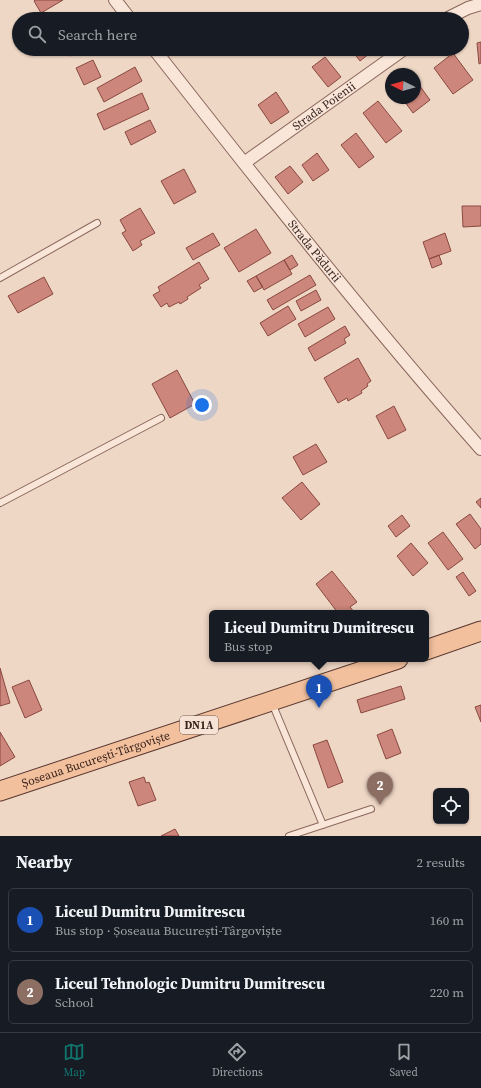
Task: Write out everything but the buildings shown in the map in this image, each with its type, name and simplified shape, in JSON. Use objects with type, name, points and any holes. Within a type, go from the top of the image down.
[{"type":"main road","points":[[429,649],[480,636]]},
{"type":"main road","name":"Șoseaua București-Târgoviște","points":[[0,791],[389,662]]},
{"type":"street","points":[[115,0],[124,12]]},
{"type":"street","points":[[460,12],[481,4]]},
{"type":"street","name":"Strada Pădurii","points":[[160,56],[419,379],[481,449]]},
{"type":"street","name":"Strada Poienii","points":[[244,163],[394,56]]},
{"type":"lane","points":[[0,278],[97,224]]},
{"type":"lane","points":[[0,503],[161,418]]},
{"type":"lane","points":[[272,701],[323,825]]},
{"type":"lane","points":[[289,836],[371,809]]},
{"type":"place","name":"Liceul Dumitru Dumitrescu","points":[[319,708]]},
{"type":"place","name":"Liceul Tehnologic Dumitru Dumitrescu","points":[[380,805]]}]
